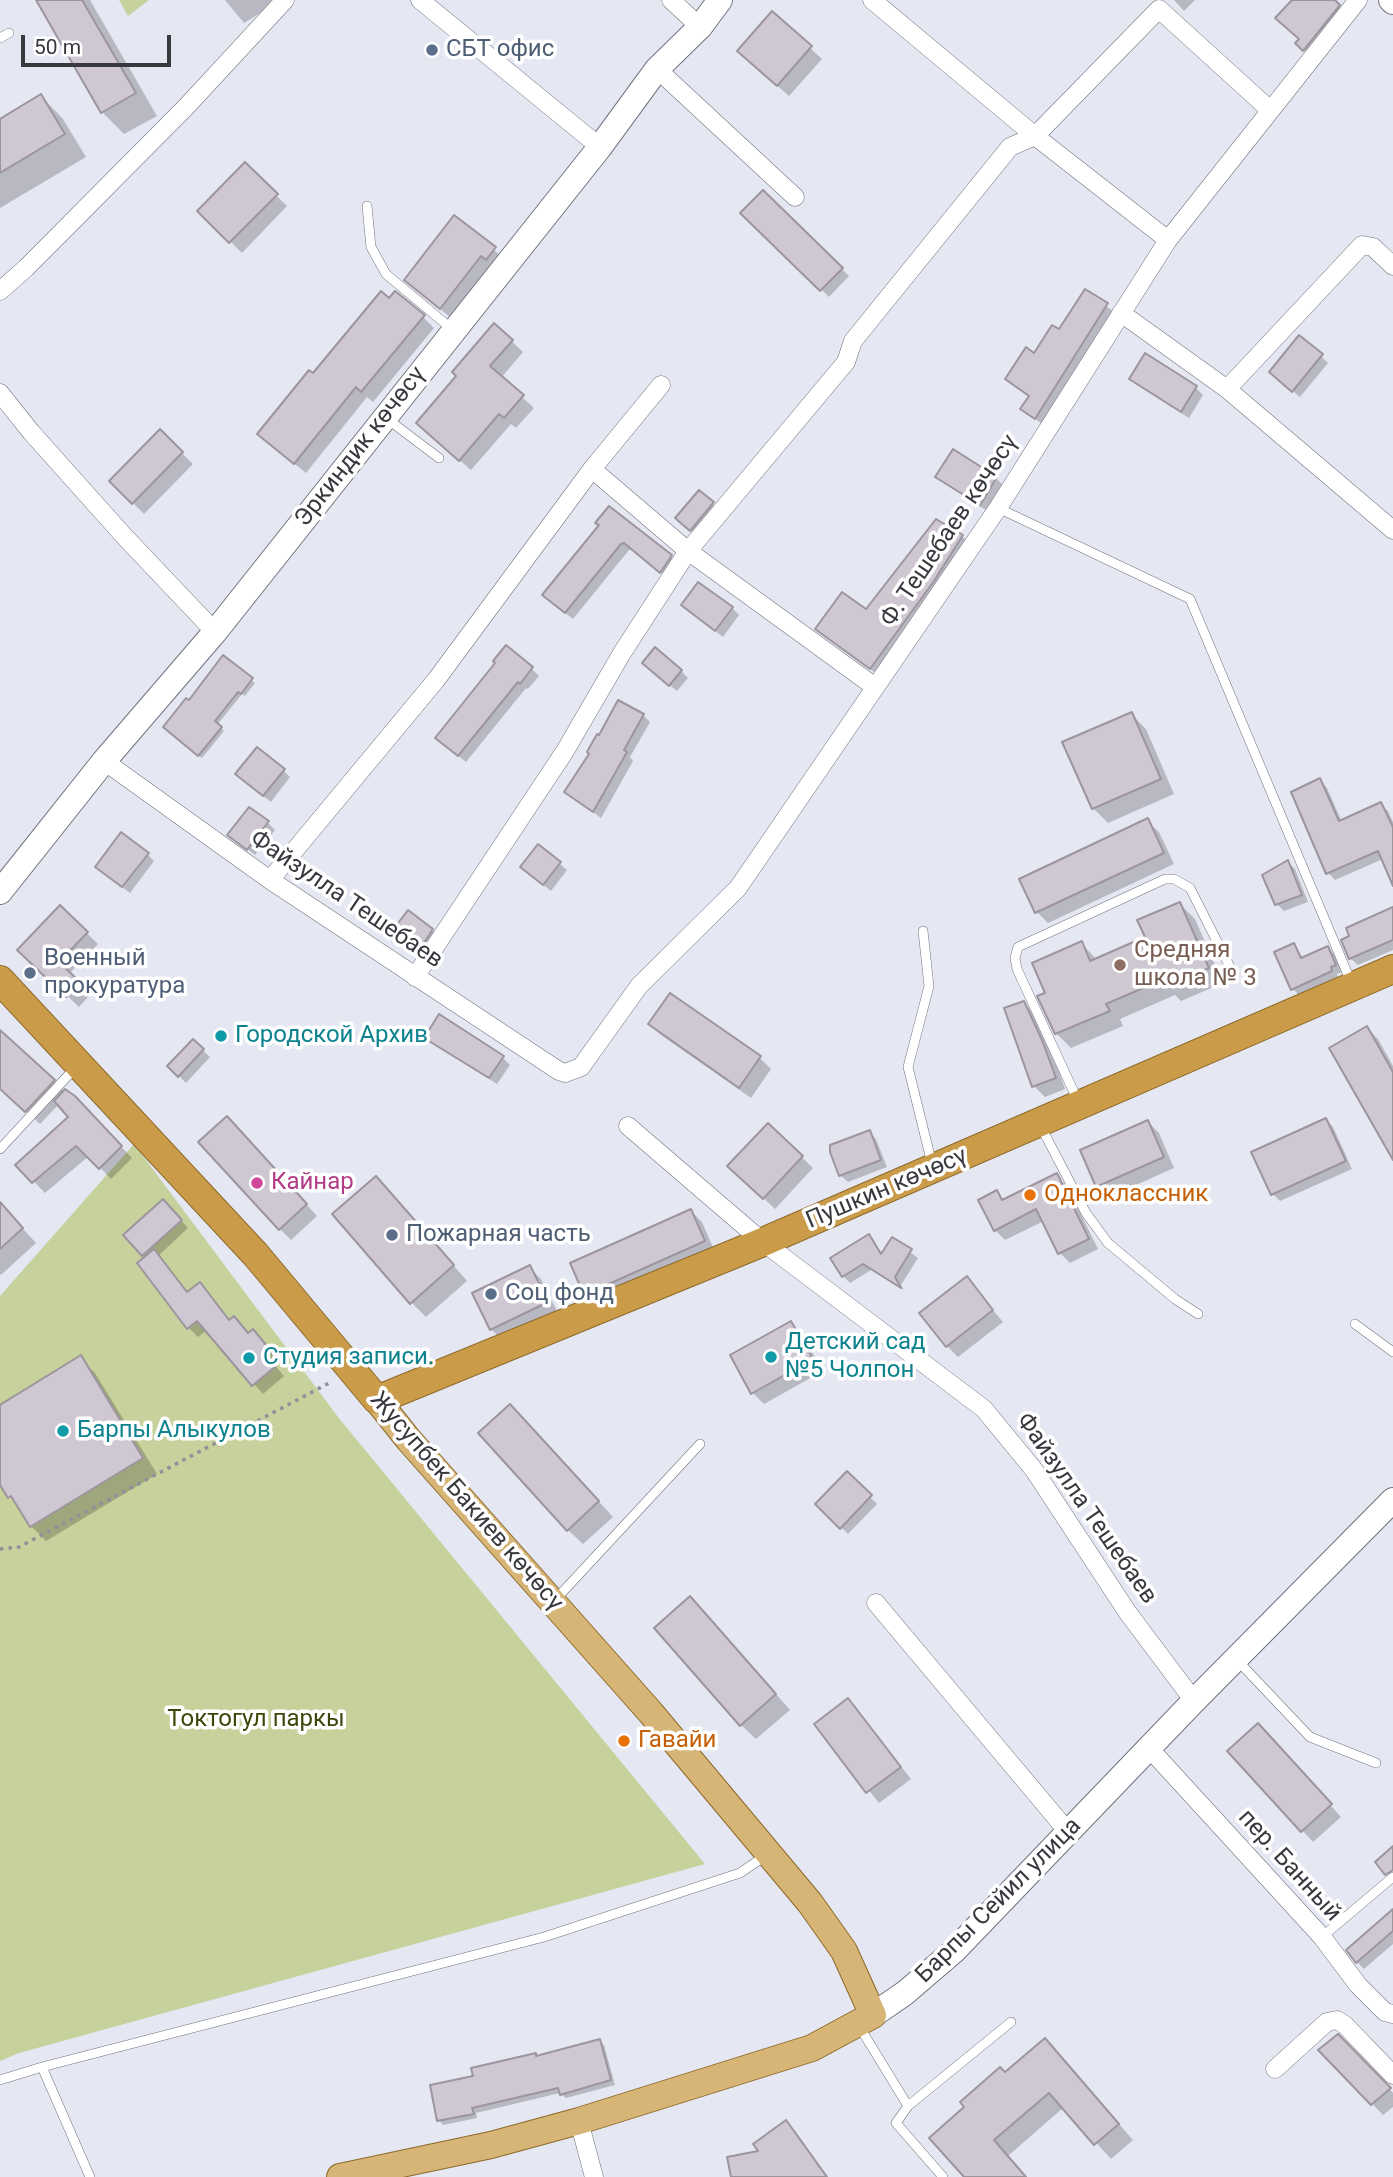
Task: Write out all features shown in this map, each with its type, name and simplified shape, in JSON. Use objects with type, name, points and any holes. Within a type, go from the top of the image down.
[{"type":"highway","name":"Пушкин көчөсү","points":[[377,1400],[763,1242],[1393,969]]},
{"type":"highway","name":"Жусупбек Бакиев көчөсү","points":[[0,980],[256,1255],[377,1400]]},
{"type":"main road","name":"Эркиндик көчөсү","points":[[0,892],[104,761],[215,632],[600,147],[657,69],[700,27],[720,0]]},
{"type":"main road","name":"Жусупбек Бакиев көчөсү","points":[[377,1400],[652,1713],[828,1927],[844,1951],[866,2020]]},
{"type":"main road","name":"Барпы Сейил улица","points":[[340,2177],[491,2145],[579,2121],[812,2048],[866,2020],[905,1993],[954,1951],[1194,1700],[1393,1500]]},
{"type":"street","points":[[0,291],[185,108],[285,0]]},
{"type":"street","points":[[420,0],[600,147]]},
{"type":"street","points":[[671,0],[700,27]]},
{"type":"street","points":[[872,0],[1035,136],[1168,240]]},
{"type":"street","name":"Ф. Тешебаев көчөсү","points":[[565,1073],[581,1067],[639,986],[738,888],[998,509],[1168,240],[1358,0]]},
{"type":"street","points":[[415,977],[565,751],[622,653],[688,551],[846,362],[853,341],[1010,147],[1035,136],[1159,9],[1270,110]]},
{"type":"street","points":[[657,69],[795,197]]},
{"type":"street","points":[[1227,388],[1362,245],[1373,247],[1393,266]]},
{"type":"street","points":[[1121,313],[1227,388],[1393,530]]},
{"type":"street","points":[[271,880],[436,680],[592,470],[661,386]]},
{"type":"street","points":[[0,393],[31,432],[124,536],[215,632]]},
{"type":"street","points":[[592,470],[688,551],[875,687]]},
{"type":"street","name":"Файзулла Тешебаев","points":[[104,761],[271,880],[565,1073]]},
{"type":"street","name":"Файзулла Тешебаев","points":[[628,1126],[763,1242],[984,1409],[1034,1470],[1128,1613],[1194,1700]]},
{"type":"street","points":[[876,1603],[1069,1833]]},
{"type":"street","name":"пер. Банный","points":[[1149,1748],[1322,1937],[1358,1985],[1385,2012],[1393,2014]]},
{"type":"street","points":[[1275,2069],[1327,2022],[1337,2020],[1393,2075]]},
{"type":"street","points":[[579,2121],[593,2177]]},
{"type":"lane","points":[[368,206],[371,247],[386,274],[454,331]]},
{"type":"lane","points":[[385,417],[439,458]]},
{"type":"lane","points":[[998,509],[1190,598],[1353,987]]},
{"type":"lane","points":[[1080,1106],[1017,969],[1015,958],[1018,947],[1165,879],[1174,879],[1190,888],[1231,969]]},
{"type":"lane","points":[[923,931],[929,986],[908,1067],[933,1168]]},
{"type":"lane","points":[[0,1149],[79,1063]]},
{"type":"lane","points":[[1039,1124],[1086,1213],[1108,1243],[1198,1314]]},
{"type":"lane","points":[[1354,1324],[1393,1352]]},
{"type":"lane","points":[[553,1602],[701,1444]]},
{"type":"lane","points":[[1236,1659],[1310,1737],[1376,1763]]},
{"type":"lane","points":[[0,2080],[544,1937],[740,1873],[769,1853]]},
{"type":"lane","points":[[1322,1937],[1393,1877]]},
{"type":"lane","points":[[866,2020],[908,2106]]},
{"type":"lane","points":[[943,2177],[896,2123],[908,2106],[1011,2022]]},
{"type":"lane","points":[[42,2067],[90,2177]]},
{"type":"path","points":[[0,1549],[19,1547],[354,1370]]},
{"type":"green space","points":[[119,0],[149,0],[128,16]]},
{"type":"green space","name":"Токтогул паркы","points":[[134,1144],[338,1417],[705,1864],[19,2053],[0,2061],[0,1296]]},
{"type":"building","points":[[36,0],[82,0],[136,93],[101,113]]},
{"type":"building","points":[[1292,0],[1335,0],[1340,5],[1303,51],[1295,43],[1299,39],[1275,18]]},
{"type":"building","points":[[772,11],[812,46],[777,86],[737,51]]},
{"type":"building","points":[[41,94],[65,134],[0,173],[0,119]]},
{"type":"building","points":[[245,162],[278,194],[229,243],[197,211]]},
{"type":"building","points":[[763,190],[843,268],[820,291],[740,213]]},
{"type":"building","points":[[454,215],[496,247],[486,260],[481,256],[440,309],[404,280]]},
{"type":"building","points":[[1085,289],[1108,303],[1035,419],[1020,409],[1029,396],[1005,379],[1026,347],[1034,353],[1052,325],[1059,329]]},
{"type":"building","points":[[381,291],[389,298],[395,291],[425,315],[361,392],[356,387],[294,464],[257,434],[309,370],[313,373]]},
{"type":"building","points":[[494,323],[513,340],[490,366],[524,395],[504,418],[499,414],[459,461],[416,423],[456,376],[452,372]]},
{"type":"building","points":[[1299,335],[1323,354],[1292,392],[1269,372]]},
{"type":"building","points":[[1145,353],[1197,386],[1181,412],[1129,379]]},
{"type":"building","points":[[160,429],[183,452],[132,504],[109,481]]},
{"type":"building","points":[[953,449],[997,477],[980,505],[935,477]]},
{"type":"building","points":[[699,490],[714,502],[690,531],[675,518]]},
{"type":"building","points":[[609,506],[672,555],[660,573],[624,543],[621,544],[565,613],[542,595],[599,525],[595,523]]},
{"type":"building","points":[[936,519],[963,535],[934,581],[870,669],[815,629],[842,592],[866,609]]},
{"type":"building","points":[[698,582],[733,607],[715,631],[681,605]]},
{"type":"building","points":[[506,645],[533,667],[458,756],[435,738],[495,663],[493,661]]},
{"type":"building","points":[[655,647],[682,670],[669,686],[642,663]]},
{"type":"building","points":[[223,655],[253,678],[215,721],[222,727],[198,756],[163,727],[186,698],[189,700]]},
{"type":"building","points":[[618,700],[644,714],[624,750],[627,752],[593,812],[564,792],[589,754],[587,752]]},
{"type":"building","points":[[1132,712],[1161,779],[1092,809],[1062,742]]},
{"type":"building","points":[[257,747],[285,769],[263,796],[235,774]]},
{"type":"building","points":[[1320,778],[1339,821],[1381,802],[1393,827],[1393,886],[1378,851],[1326,874],[1291,792]]},
{"type":"building","points":[[249,807],[269,821],[247,850],[227,835]]},
{"type":"building","points":[[1148,818],[1164,853],[1035,913],[1019,879]]},
{"type":"building","points":[[121,832],[149,853],[122,887],[95,867]]},
{"type":"building","points":[[538,844],[561,862],[543,885],[520,867]]},
{"type":"building","points":[[1288,860],[1302,895],[1275,905],[1262,875]]},
{"type":"building","name":"Средняя школа № 3","points":[[1180,902],[1209,968],[1165,987],[1162,980],[1106,1004],[1110,1011],[1055,1034],[1037,996],[1045,993],[1032,963],[1082,941],[1090,961],[1145,937],[1137,920]]},
{"type":"building","points":[[60,905],[88,932],[59,962],[80,982],[66,997],[17,950]]},
{"type":"building","points":[[1393,907],[1393,940],[1349,959],[1341,940],[1349,936],[1346,928]]},
{"type":"building","points":[[408,910],[433,929],[416,955],[389,935]]},
{"type":"building","points":[[1294,943],[1301,958],[1328,946],[1336,965],[1331,967],[1332,971],[1291,990],[1274,952]]},
{"type":"building","points":[[670,993],[761,1056],[739,1088],[648,1024]]},
{"type":"building","points":[[1024,1001],[1056,1078],[1032,1087],[1004,1008]]},
{"type":"building","points":[[439,1014],[504,1056],[489,1078],[424,1038]]},
{"type":"building","points":[[1367,1026],[1393,1072],[1393,1160],[1329,1048]]},
{"type":"building","points":[[0,1030],[55,1080],[25,1112],[0,1089]]},
{"type":"building","points":[[193,1039],[204,1049],[178,1077],[167,1066]]},
{"type":"building","points":[[65,1089],[75,1096],[122,1146],[99,1169],[76,1146],[32,1183],[15,1165],[68,1117],[54,1101]]},
{"type":"building","points":[[227,1116],[307,1204],[279,1230],[198,1142]]},
{"type":"building","points":[[1326,1118],[1346,1161],[1271,1195],[1251,1152]]},
{"type":"building","points":[[1148,1120],[1164,1157],[1096,1187],[1080,1150]]},
{"type":"building","points":[[768,1123],[803,1156],[763,1199],[727,1166]]},
{"type":"building","points":[[870,1130],[881,1160],[839,1176],[830,1145]]},
{"type":"building","points":[[1057,1173],[1089,1239],[1058,1254],[1036,1209],[994,1231],[978,1200],[997,1190],[1002,1200]]},
{"type":"building","points":[[376,1176],[454,1265],[410,1304],[332,1214]]},
{"type":"building","points":[[163,1199],[182,1220],[142,1256],[123,1235]]},
{"type":"building","points":[[0,1202],[23,1228],[0,1249]]},
{"type":"building","points":[[691,1209],[705,1241],[584,1295],[570,1263]]},
{"type":"building","points":[[869,1234],[881,1254],[892,1237],[912,1249],[895,1277],[901,1288],[863,1264],[842,1277],[830,1258]]},
{"type":"building","points":[[154,1249],[187,1292],[200,1282],[229,1320],[234,1316],[248,1333],[253,1329],[267,1346],[262,1350],[276,1366],[252,1386],[197,1321],[187,1329],[137,1263]]},
{"type":"building","points":[[530,1265],[548,1302],[490,1330],[472,1293]]},
{"type":"building","points":[[967,1276],[993,1310],[946,1347],[919,1313]]},
{"type":"building","name":"Детский сад №5 Чолпон","points":[[791,1321],[813,1359],[751,1394],[730,1355]]},
{"type":"building","name":"Барпы Алыкулов","points":[[81,1355],[143,1458],[30,1527],[11,1496],[8,1498],[0,1485],[0,1405]]},
{"type":"building","points":[[510,1404],[599,1501],[567,1531],[478,1433]]},
{"type":"building","points":[[847,1471],[872,1495],[840,1529],[815,1504]]},
{"type":"building","points":[[690,1596],[776,1694],[740,1726],[654,1628]]},
{"type":"building","points":[[848,1698],[901,1767],[866,1793],[814,1724]]},
{"type":"building","points":[[1258,1723],[1332,1804],[1301,1832],[1227,1751]]},
{"type":"building","points":[[1393,1846],[1393,1870],[1385,1875],[1375,1862]]},
{"type":"building","points":[[1393,1909],[1393,1931],[1356,1963],[1346,1950]]},
{"type":"building","points":[[1338,2034],[1391,2088],[1371,2105],[1318,2050]]},
{"type":"building","points":[[1045,2038],[1119,2124],[1094,2145],[1049,2093],[994,2140],[1026,2177],[964,2177],[929,2138],[964,2107],[960,2102],[1000,2067],[1005,2072]]},
{"type":"building","points":[[600,2039],[611,2080],[560,2095],[558,2088],[472,2108],[474,2114],[437,2121],[430,2085],[473,2076],[471,2068],[536,2053],[536,2056]]},
{"type":"building","points":[[786,2120],[827,2177],[731,2177],[727,2157],[758,2151],[753,2144]]},
{"type":"place","name":"СБТ офис","points":[[432,50]]},
{"type":"place","name":"Средняя школа № 3","points":[[1120,965]]},
{"type":"place","name":"Военный прокуратура","points":[[30,973]]},
{"type":"place","name":"Городской Архив","points":[[221,1036]]},
{"type":"place","name":"Кайнар","points":[[257,1183]]},
{"type":"place","name":"Одноклассник","points":[[1030,1195]]},
{"type":"place","name":"Пожарная часть","points":[[392,1235]]},
{"type":"place","name":"Соц фонд","points":[[491,1294]]},
{"type":"place","name":"Детский сад №5 Чолпон","points":[[771,1357]]},
{"type":"place","name":"Студия записи.","points":[[249,1358]]},
{"type":"place","name":"Барпы Алыкулов","points":[[63,1431]]},
{"type":"place","name":"Гавайи","points":[[624,1741]]}]
